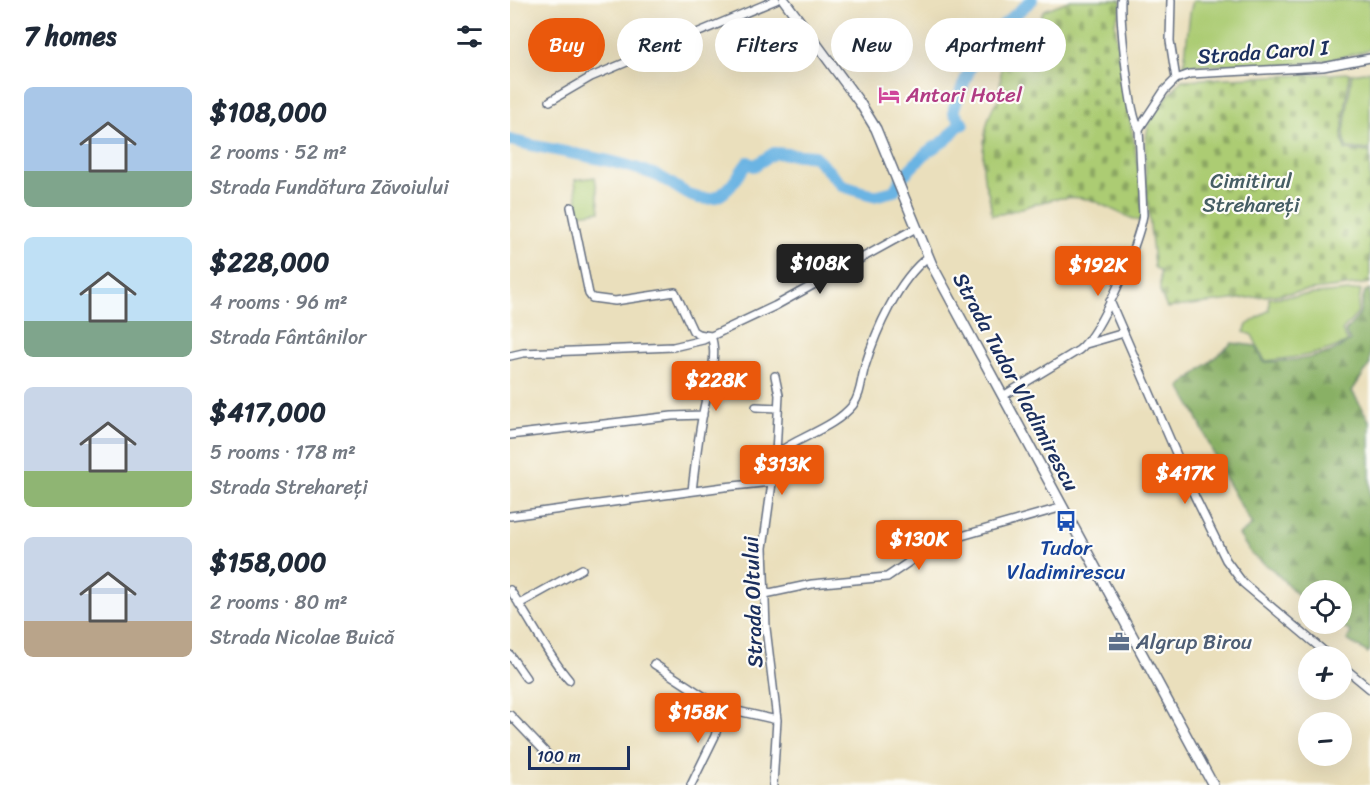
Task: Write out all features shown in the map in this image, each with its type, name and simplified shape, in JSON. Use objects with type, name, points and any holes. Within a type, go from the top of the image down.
[{"type":"main road","name":"Strada Tudor Vladimirescu","points":[[784,0],[860,103],[876,129],[928,257],[1213,785]]},
{"type":"street","points":[[550,101],[591,77],[776,0]]},
{"type":"street","points":[[1086,344],[1110,301],[1136,241],[1143,215],[1139,129],[1135,121],[1126,70],[1121,0]]},
{"type":"street","points":[[1171,0],[1170,41],[1176,79]]},
{"type":"street","name":"Strada Carol I","points":[[1139,129],[1164,91],[1176,79],[1190,74],[1323,67],[1370,58]]},
{"type":"street","points":[[571,207],[589,294],[592,298],[601,301],[615,301],[675,292],[693,331],[711,336]]},
{"type":"street","points":[[510,356],[523,353],[673,347],[691,344],[775,306],[916,228]]},
{"type":"street","points":[[776,454],[797,440],[835,421],[854,403],[872,347],[895,298],[913,270],[928,257]]},
{"type":"street","points":[[1110,301],[1195,496],[1226,560],[1243,583],[1318,646]]},
{"type":"street","points":[[1003,396],[1086,344],[1124,333]]},
{"type":"street","points":[[692,491],[713,359],[714,346],[711,336]]},
{"type":"street","name":"Strada Oltului","points":[[773,785],[777,720],[766,628],[763,548],[776,454],[779,395],[775,376]]},
{"type":"street","points":[[756,406],[778,408]]},
{"type":"street","points":[[510,435],[672,416],[703,415]]},
{"type":"street","points":[[510,516],[772,482]]},
{"type":"street","points":[[765,594],[812,584],[887,577],[938,543],[1063,507]]},
{"type":"street","points":[[519,604],[582,569]]},
{"type":"street","points":[[510,590],[557,666],[569,680]]},
{"type":"street","points":[[510,655],[526,678]]},
{"type":"street","points":[[654,664],[723,708],[777,720]]},
{"type":"street","points":[[1352,674],[1370,689]]},
{"type":"street","points":[[691,785],[715,736],[723,708]]},
{"type":"street","points":[[510,715],[550,757],[557,759]]},
{"type":"green space","name":"Cimitirul Strehareți","points":[[1071,0],[1121,0],[1121,9],[1115,22],[1140,178],[1142,222],[1094,201],[1071,197],[992,215],[984,182],[983,159],[987,124],[1000,98],[1001,72],[1066,72],[1066,18],[1040,18],[1044,10]]},
{"type":"green space","points":[[1193,0],[1370,0],[1370,50],[1329,60],[1289,65],[1184,65]]},
{"type":"green space","points":[[1370,71],[1370,150],[1346,148],[1344,132],[1352,74]]},
{"type":"green space","name":"Cimitirul Strehareți","points":[[1350,73],[1342,134],[1345,150],[1370,152],[1370,283],[1167,308],[1160,292],[1160,271],[1154,267],[1147,194],[1146,138],[1155,112],[1182,80]]},
{"type":"green space","points":[[595,177],[600,211],[579,214],[575,180]]},
{"type":"green space","points":[[1370,289],[1370,364],[1352,391],[1370,422],[1370,650],[1368,653],[1347,640],[1352,634],[1352,580],[1298,580],[1298,595],[1273,570],[1252,555],[1239,535],[1252,525],[1223,475],[1196,415],[1180,387],[1232,343],[1256,346],[1264,362],[1309,358],[1341,347],[1350,341],[1345,332],[1359,315],[1365,291]]},
{"type":"green space","points":[[1361,290],[1357,314],[1342,331],[1348,342],[1328,350],[1265,361],[1252,335],[1244,332],[1247,325],[1269,310],[1269,298]]},
{"type":"waterway","points":[[510,140],[640,170],[658,176],[691,195],[705,199],[719,196],[724,192],[748,162],[754,166],[774,153],[814,156],[843,186],[874,196],[894,191],[903,176],[927,152],[946,140],[957,127],[963,124],[954,113],[954,108],[983,44],[1032,0]]},
{"type":"place","name":"Antari Hotel","points":[[889,95]]},
{"type":"place","name":"Tudor Vladimirescu","points":[[1066,521]]},
{"type":"place","name":"Algrup Birou","points":[[1119,642]]}]
